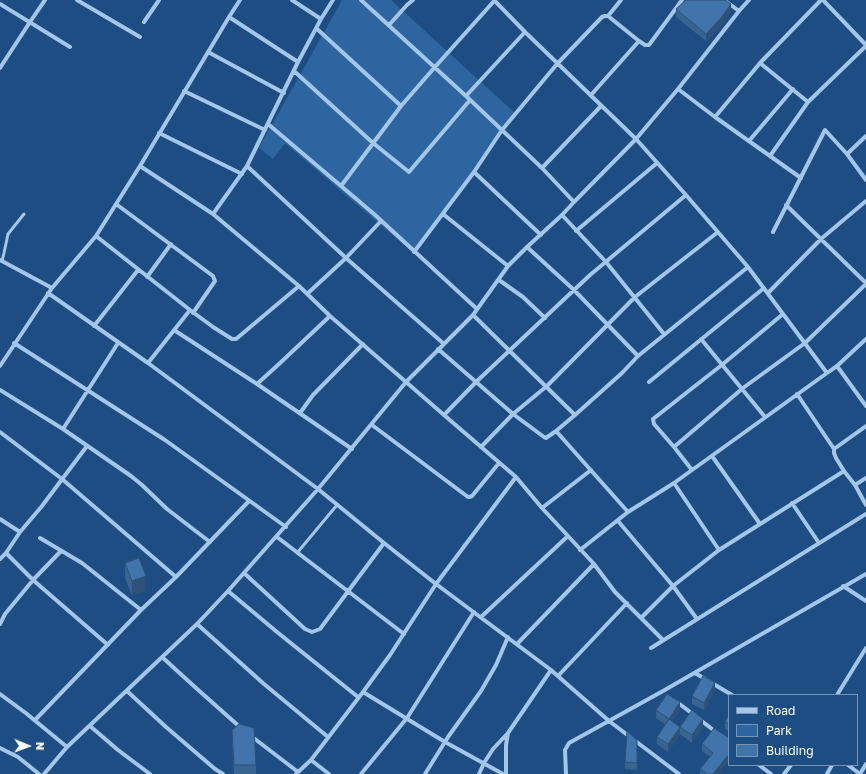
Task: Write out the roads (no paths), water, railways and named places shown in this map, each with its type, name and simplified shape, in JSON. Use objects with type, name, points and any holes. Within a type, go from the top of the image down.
[{"type":"street","points":[[0,68],[46,0]]},
{"type":"street","points":[[78,0],[140,37]]},
{"type":"street","points":[[144,22],[159,0]]},
{"type":"street","points":[[292,0],[321,19]]},
{"type":"street","points":[[213,214],[247,166],[298,62],[333,0]]},
{"type":"street","points":[[361,0],[502,130],[542,168],[574,202]]},
{"type":"street","points":[[389,25],[407,5],[414,0]]},
{"type":"street","points":[[341,186],[401,106],[494,0],[557,64],[636,139],[686,194],[748,267],[827,373]]},
{"type":"street","points":[[414,252],[474,172],[502,130],[557,64],[602,17],[608,16],[621,0]]},
{"type":"street","points":[[608,16],[639,41],[645,45],[649,45],[682,0]]},
{"type":"street","points":[[724,0],[739,12]]},
{"type":"street","points":[[44,774],[67,747],[197,624],[228,591],[286,527],[372,425],[406,382],[473,314],[508,266],[562,215],[636,139],[749,0]]},
{"type":"street","points":[[715,117],[760,63],[822,0],[866,45],[808,102],[770,156]]},
{"type":"street","points":[[0,366],[48,293],[96,236],[140,166],[238,1]]},
{"type":"street","points":[[0,4],[70,47]]},
{"type":"street","points":[[229,17],[298,62]]},
{"type":"street","points":[[316,28],[401,106]]},
{"type":"street","points":[[294,71],[373,143],[409,172],[468,98],[525,32]]},
{"type":"street","points":[[591,95],[639,41]]},
{"type":"street","points":[[208,52],[284,93]]},
{"type":"street","points":[[760,63],[808,102]]},
{"type":"street","points":[[678,89],[801,178]]},
{"type":"street","points":[[749,141],[793,89]]},
{"type":"street","points":[[184,91],[265,130]]},
{"type":"street","points":[[542,168],[601,106]]},
{"type":"street","points":[[268,124],[381,221],[477,309]]},
{"type":"street","points":[[773,232],[825,130],[847,154],[866,180]]},
{"type":"street","points":[[159,133],[242,174]]},
{"type":"street","points":[[847,154],[866,136]]},
{"type":"street","points":[[576,231],[657,162]]},
{"type":"street","points":[[140,166],[213,214],[299,286],[330,316],[516,477],[542,508],[594,564],[615,592],[663,640]]},
{"type":"street","points":[[247,166],[346,258],[444,344]]},
{"type":"street","points":[[474,172],[541,235]]},
{"type":"street","points":[[444,416],[476,382],[590,275],[686,194]]},
{"type":"street","points":[[768,293],[821,239],[866,201]]},
{"type":"street","points":[[116,204],[213,276],[215,281],[148,363]]},
{"type":"street","points":[[674,447],[743,388],[805,343],[866,283],[786,205]]},
{"type":"street","points":[[443,214],[508,266]]},
{"type":"street","points":[[562,215],[606,262],[664,334]]},
{"type":"street","points":[[307,294],[346,258],[381,221]]},
{"type":"street","points":[[481,447],[513,414],[547,386],[635,297],[718,232]]},
{"type":"street","points":[[96,236],[191,311],[232,340],[236,339],[299,286]]},
{"type":"street","points":[[147,277],[171,244]]},
{"type":"street","points":[[527,247],[574,290],[638,356]]},
{"type":"street","points":[[1,261],[52,288]]},
{"type":"street","points":[[438,350],[513,414],[544,437],[548,437],[622,373],[638,356],[748,267]]},
{"type":"street","points":[[94,326],[138,270]]},
{"type":"street","points":[[499,280],[523,297],[545,318]]},
{"type":"street","points":[[649,382],[764,288]]},
{"type":"street","points":[[48,293],[148,363],[318,489],[436,584],[551,670],[609,721],[679,774]]},
{"type":"street","points":[[473,314],[575,415]]},
{"type":"street","points":[[692,470],[654,424],[653,419],[783,314]]},
{"type":"street","points":[[257,384],[330,316]]},
{"type":"street","points":[[174,330],[257,384],[352,449]]},
{"type":"street","points":[[701,339],[743,388],[765,417]]},
{"type":"street","points":[[580,550],[628,512],[674,483],[827,373],[866,340]]},
{"type":"street","points":[[14,343],[165,440],[286,527]]},
{"type":"street","points":[[63,429],[118,343]]},
{"type":"street","points":[[300,413],[313,395],[363,344]]},
{"type":"street","points":[[836,366],[866,406]]},
{"type":"street","points":[[0,390],[63,429],[131,476],[172,514],[210,542]]},
{"type":"street","points":[[797,394],[834,449],[836,458],[866,505]]},
{"type":"street","points":[[372,425],[468,497],[472,496],[499,463]]},
{"type":"street","points":[[834,449],[866,426]]},
{"type":"street","points":[[556,431],[628,512]]},
{"type":"street","points":[[0,432],[62,479],[176,577]]},
{"type":"street","points":[[0,559],[87,446]]},
{"type":"street","points":[[712,456],[760,524]]},
{"type":"street","points":[[542,508],[591,470]]},
{"type":"street","points":[[641,618],[673,586],[720,550],[844,471]]},
{"type":"street","points":[[250,735],[297,773],[311,760],[390,655],[436,584],[516,477]]},
{"type":"street","points":[[854,485],[866,478]]},
{"type":"street","points":[[674,483],[720,550]]},
{"type":"street","points":[[35,720],[249,501]]},
{"type":"street","points":[[792,503],[819,543]]},
{"type":"street","points":[[651,648],[866,514]]},
{"type":"street","points":[[0,519],[20,532]]},
{"type":"street","points":[[618,521],[673,586],[697,619]]},
{"type":"street","points":[[481,617],[568,536]]},
{"type":"street","points":[[277,537],[404,634]]},
{"type":"street","points":[[40,538],[82,563],[141,610]]},
{"type":"street","points":[[244,573],[305,629],[312,632],[320,629],[384,543]]},
{"type":"street","points":[[0,624],[5,614],[33,580],[61,551]]},
{"type":"street","points":[[6,553],[33,580],[108,645]]},
{"type":"street","points":[[517,644],[594,564]]},
{"type":"street","points":[[566,774],[565,750],[569,743],[695,673],[866,574]]},
{"type":"street","points":[[844,586],[866,602]]},
{"type":"street","points":[[228,591],[358,697]]},
{"type":"street","points":[[558,676],[627,604]]},
{"type":"street","points":[[361,774],[407,718],[474,612]]},
{"type":"street","points":[[197,624],[264,684],[328,737]]},
{"type":"street","points":[[425,774],[445,742],[481,691],[496,665],[508,637]]},
{"type":"street","points":[[839,694],[866,648]]},
{"type":"street","points":[[162,657],[244,730]]},
{"type":"street","points":[[479,774],[493,749],[508,733],[551,670]]},
{"type":"street","points":[[695,673],[730,694]]},
{"type":"street","points":[[127,691],[166,727],[215,769],[223,774]]},
{"type":"street","points":[[663,691],[669,696]]},
{"type":"street","points":[[363,692],[445,742],[504,774],[508,733]]},
{"type":"street","points":[[0,694],[35,720],[67,747]]},
{"type":"street","points":[[675,701],[717,733]]},
{"type":"street","points":[[90,726],[118,750],[150,774]]},
{"type":"street","points":[[0,748],[18,757],[39,774]]},
{"type":"street","points":[[311,760],[329,774]]},
{"type":"street","points":[[849,766],[860,774],[866,764]]},
{"type":"street","points":[[760,766],[771,774]]},
{"type":"street","points":[[784,774],[790,766]]},
{"type":"lane","points":[[1,261],[8,234],[24,214]]},
{"type":"lane","points":[[297,552],[337,505]]}]
